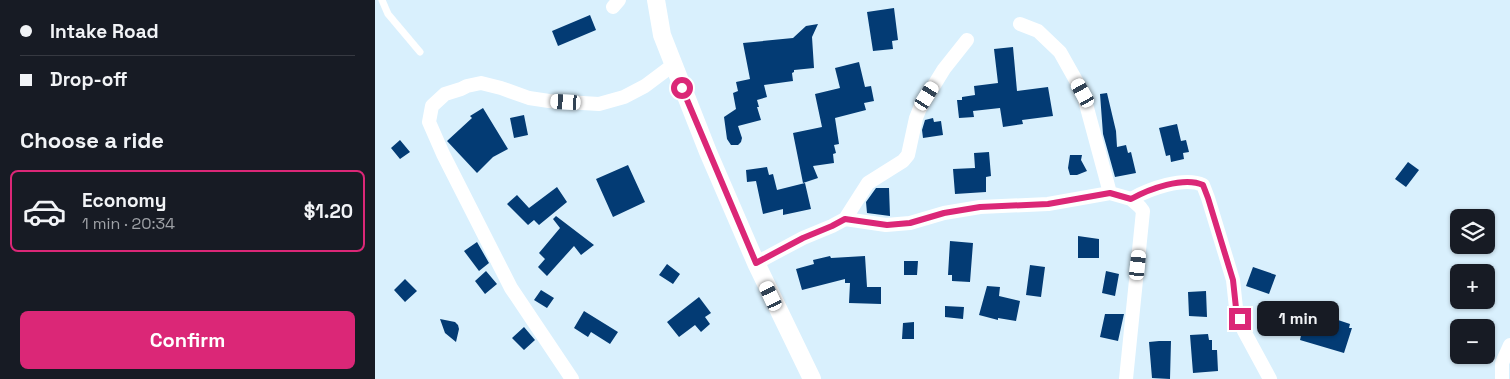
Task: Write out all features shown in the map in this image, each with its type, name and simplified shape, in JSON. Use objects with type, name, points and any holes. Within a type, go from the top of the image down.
[{"type":"street","points":[[656,0],[662,35],[673,65],[756,263],[812,379]]},
{"type":"street","points":[[1020,24],[1038,31],[1060,52],[1083,93],[1110,193]]},
{"type":"street","points":[[756,263],[803,238],[845,219],[868,183],[895,167],[908,154],[920,108],[944,69],[967,40]]},
{"type":"street","points":[[572,379],[511,288],[443,154],[429,122],[433,106],[445,94],[481,83],[529,98],[549,102],[599,104],[624,98],[645,86],[673,65]]},
{"type":"street","points":[[1131,199],[1148,190],[1188,181],[1196,181],[1203,185],[1233,280],[1236,308],[1241,323],[1270,379]]},
{"type":"street","points":[[845,219],[887,225],[910,223],[944,213],[980,207],[1048,204],[1110,193],[1131,199],[1143,211],[1143,218],[1126,379]]},
{"type":"street","points":[[1502,379],[1502,363],[1510,346]]},
{"type":"lane","points":[[382,0],[387,14],[420,52]]},
{"type":"building","points":[[894,8],[898,40],[892,41],[893,49],[873,51],[867,12]]},
{"type":"building","points":[[590,15],[596,30],[558,46],[552,31]]},
{"type":"building","points":[[818,24],[812,37],[814,68],[794,70],[792,73],[793,81],[764,85],[767,97],[757,100],[761,120],[738,126],[742,138],[741,142],[738,145],[731,145],[727,139],[724,117],[736,109],[733,93],[738,91],[736,82],[750,79],[743,43],[793,38],[806,26]]},
{"type":"building","points":[[1013,47],[1017,91],[1048,87],[1053,116],[1022,120],[1023,124],[1003,127],[1000,108],[973,111],[974,117],[959,118],[957,100],[962,100],[962,97],[975,95],[974,86],[998,83],[994,49]]},
{"type":"building","points":[[859,62],[865,87],[871,86],[874,101],[864,103],[866,110],[835,118],[839,144],[834,145],[836,153],[833,154],[834,163],[813,166],[818,178],[803,183],[793,133],[822,127],[815,94],[840,88],[835,68]]},
{"type":"building","points":[[1107,93],[1116,131],[1117,147],[1126,145],[1128,153],[1131,152],[1136,173],[1115,177],[1103,134],[1100,94]]},
{"type":"building","points":[[483,108],[508,149],[493,157],[477,173],[447,141],[472,118],[470,116]]},
{"type":"building","points":[[524,115],[528,135],[514,138],[510,118]]},
{"type":"building","points":[[933,118],[934,122],[941,121],[943,135],[923,138],[922,130],[925,120]]},
{"type":"building","points":[[1177,124],[1181,141],[1186,140],[1189,152],[1183,153],[1184,159],[1171,162],[1170,155],[1166,156],[1159,128]]},
{"type":"building","points":[[400,140],[410,152],[400,159],[391,148]]},
{"type":"building","points":[[989,152],[991,176],[986,177],[986,192],[955,194],[953,169],[975,168],[974,153]]},
{"type":"building","points":[[1070,155],[1082,155],[1081,160],[1087,171],[1077,175],[1070,175],[1068,168]]},
{"type":"building","points":[[1408,162],[1419,170],[1406,187],[1395,179]]},
{"type":"building","points":[[628,165],[645,202],[613,217],[596,179]]},
{"type":"building","points":[[767,167],[769,175],[773,174],[777,190],[805,183],[811,209],[783,215],[783,209],[763,214],[756,181],[747,182],[746,170]]},
{"type":"building","points":[[557,187],[567,202],[539,225],[534,220],[528,225],[507,204],[517,195],[529,208]]},
{"type":"building","points":[[876,188],[889,188],[890,216],[867,213],[866,202]]},
{"type":"building","points":[[556,216],[594,245],[581,255],[574,246],[547,276],[538,267],[545,259],[539,253],[560,228],[553,219]]},
{"type":"building","points":[[1078,236],[1099,239],[1099,258],[1078,258]]},
{"type":"building","points":[[950,241],[973,243],[970,282],[952,281],[952,275],[948,275]]},
{"type":"building","points":[[477,242],[489,263],[479,271],[464,251]]},
{"type":"building","points":[[830,256],[831,258],[865,256],[867,287],[881,287],[881,304],[849,303],[850,283],[845,283],[845,279],[802,290],[796,269],[814,264],[813,260]]},
{"type":"building","points":[[904,261],[918,261],[917,275],[904,275]]},
{"type":"building","points":[[667,264],[680,274],[673,284],[659,275]]},
{"type":"building","points":[[1030,265],[1045,267],[1041,297],[1026,295]]},
{"type":"building","points":[[1253,267],[1276,275],[1269,294],[1246,286]]},
{"type":"building","points":[[486,271],[497,284],[485,294],[475,281]]},
{"type":"building","points":[[1106,271],[1119,274],[1115,296],[1102,293]]},
{"type":"building","points":[[405,279],[417,291],[405,302],[394,290]]},
{"type":"building","points":[[987,286],[1000,287],[999,296],[1020,301],[1016,321],[998,318],[998,320],[979,315]]},
{"type":"building","points":[[541,290],[554,298],[547,308],[534,300]]},
{"type":"building","points":[[1206,291],[1207,317],[1189,316],[1188,292]]},
{"type":"building","points":[[699,297],[711,313],[705,317],[710,324],[701,332],[695,325],[679,337],[667,322]]},
{"type":"building","points":[[945,306],[964,307],[963,319],[945,317]]},
{"type":"building","points":[[584,311],[618,332],[610,344],[591,332],[588,337],[574,328]]},
{"type":"building","points":[[1105,314],[1124,314],[1118,341],[1100,337]]},
{"type":"building","points":[[440,319],[455,322],[458,325],[456,342],[445,333]]},
{"type":"building","points":[[1338,320],[1350,324],[1349,328],[1352,328],[1344,353],[1300,340],[1304,321],[1331,328],[1333,322],[1337,324]]},
{"type":"building","points":[[914,322],[914,339],[902,339],[903,323]]},
{"type":"building","points":[[524,327],[535,340],[524,350],[512,338]]},
{"type":"building","points":[[1208,334],[1209,340],[1212,340],[1212,350],[1217,350],[1218,371],[1193,373],[1190,335]]},
{"type":"building","points":[[1171,341],[1170,379],[1152,378],[1149,342]]},
{"type":"route","points":[[682,88],[756,263],[803,238],[845,219],[887,225],[910,223],[944,213],[980,207],[1048,204],[1110,193],[1131,199],[1148,190],[1196,181],[1203,185],[1208,198],[1233,280],[1236,308],[1240,319]]}]
